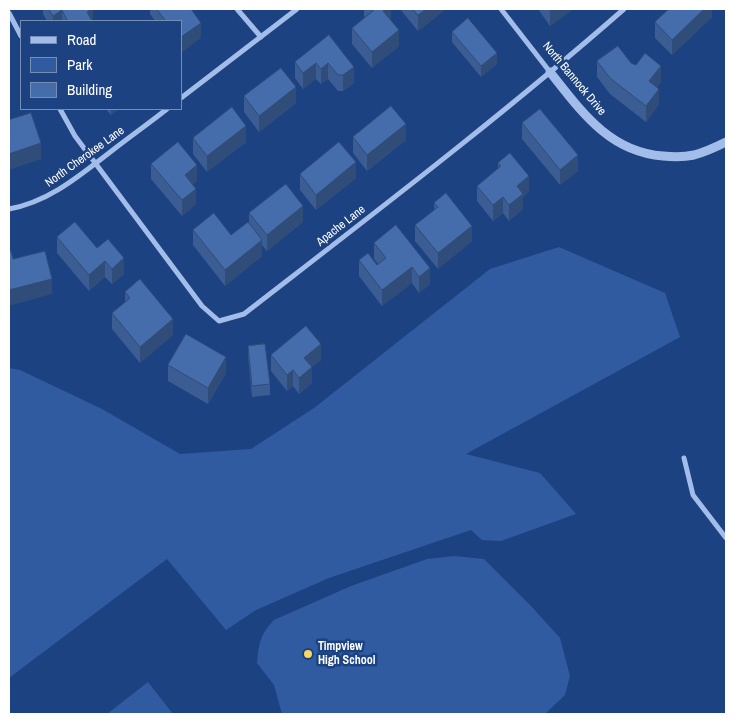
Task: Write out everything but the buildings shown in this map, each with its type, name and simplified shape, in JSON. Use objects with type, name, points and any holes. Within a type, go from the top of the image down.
[{"type":"street","points":[[237,9],[261,37]]},
{"type":"street","points":[[182,97],[297,9]]},
{"type":"street","name":"North Bannock Drive","points":[[501,9],[586,116],[621,145],[652,155],[672,157],[694,155],[726,142]]},
{"type":"street","name":"Apache Lane","points":[[96,163],[202,306],[219,322],[244,314],[435,166],[624,9]]},
{"type":"street","points":[[9,13],[20,34]]},
{"type":"street","points":[[61,110],[75,136],[96,163]]},
{"type":"street","name":"North Cherokee Lane","points":[[9,209],[36,201],[55,192],[166,110]]},
{"type":"street","points":[[684,458],[693,495],[726,538]]},
{"type":"green space","points":[[559,247],[665,293],[680,337],[466,454],[540,473],[576,514],[501,541],[482,540],[471,530],[329,578],[256,610],[226,630],[167,559],[9,678],[9,368],[20,370],[102,409],[180,454],[251,449],[314,408],[490,269]]},
{"type":"green space","points":[[454,556],[484,559],[560,638],[570,676],[565,695],[545,714],[282,714],[274,685],[257,663],[261,640],[274,620],[351,586],[427,559]]},
{"type":"green space","points":[[148,682],[173,714],[107,714]]},
{"type":"place","name":"Timpview High School","points":[[308,654]]}]
